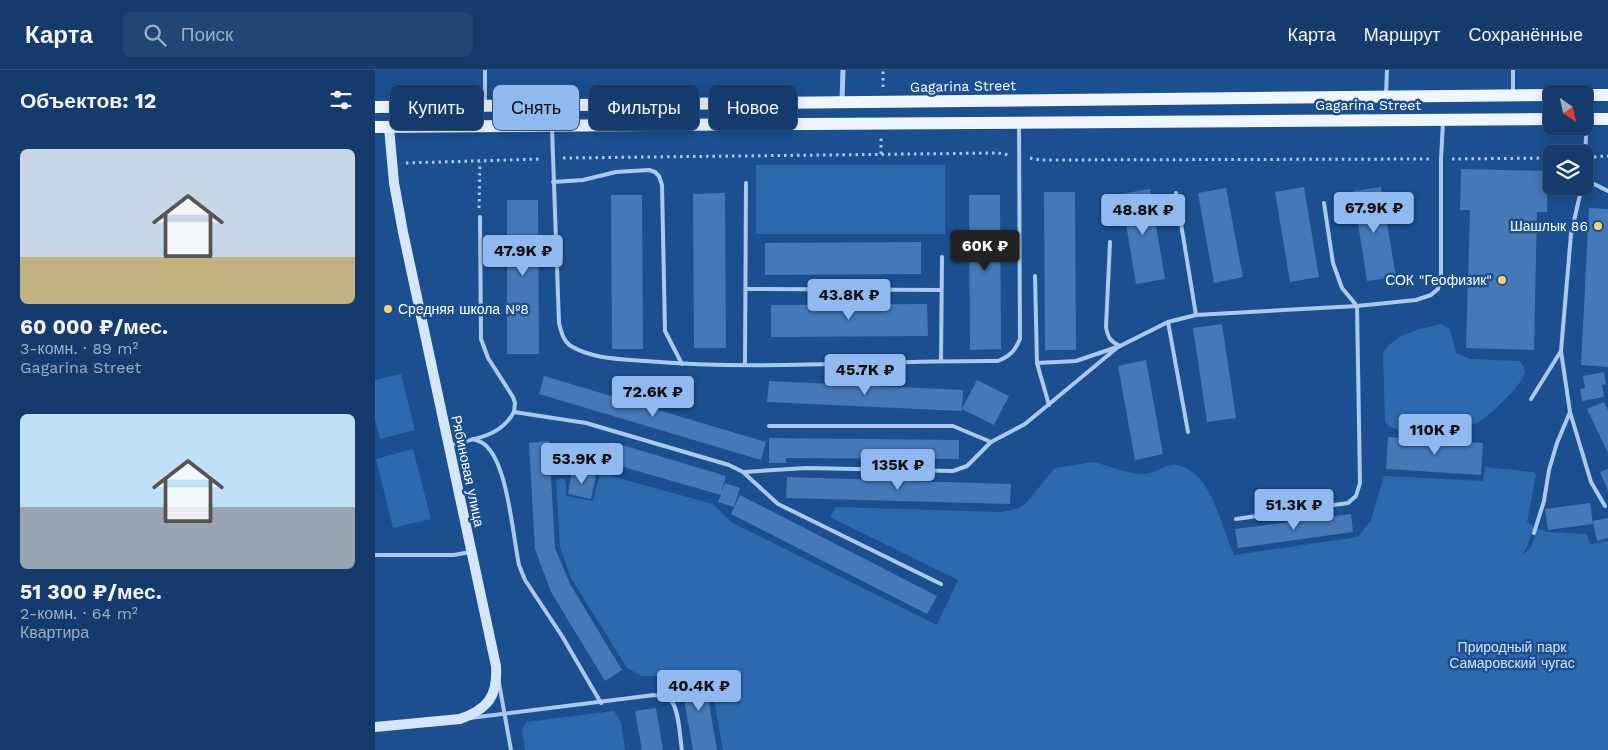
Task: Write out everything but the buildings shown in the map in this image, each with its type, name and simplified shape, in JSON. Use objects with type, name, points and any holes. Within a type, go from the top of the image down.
[{"type":"main road","name":"Gagarina Street","points":[[579,106],[1543,95]]},
{"type":"main road","points":[[1593,95],[1608,95]]},
{"type":"main road","points":[[1019,100],[1019,123]]},
{"type":"main road","points":[[841,103],[841,124]]},
{"type":"main road","name":"Gagarina Street","points":[[375,107],[493,107]]},
{"type":"main road","points":[[389,107],[389,127]]},
{"type":"main road","points":[[485,107],[485,128]]},
{"type":"main road","name":"Gagarina Street","points":[[579,127],[1543,119]]},
{"type":"main road","points":[[1593,119],[1608,119]]},
{"type":"main road","name":"Gagarina Street","points":[[375,127],[493,128]]},
{"type":"street","points":[[841,103],[843,70]]},
{"type":"street","name":"Рябиновая улица","points":[[375,728],[460,719],[472,715],[490,701],[495,691],[497,679],[496,666],[403,232],[391,164],[389,127]]},
{"type":"lane","points":[[485,70],[485,107]]},
{"type":"lane","points":[[1386,97],[1387,70]]},
{"type":"lane","points":[[1513,70],[1513,96]]},
{"type":"lane","points":[[1037,363],[1077,361],[1120,346],[1168,322],[1197,315],[1357,306],[1416,300],[1431,295],[1438,288],[1441,280],[1441,159],[1444,120]]},
{"type":"lane","points":[[552,130],[559,323],[562,336],[570,345],[605,357],[682,364],[745,365],[998,361],[1009,357],[1016,349],[1020,339],[1019,123]]},
{"type":"lane","points":[[553,182],[583,180],[616,172],[649,170],[659,176],[662,185],[665,331],[682,364]]},
{"type":"lane","points":[[745,365],[746,183]]},
{"type":"lane","points":[[1593,184],[1608,191]]},
{"type":"lane","points":[[1176,193],[1197,315]]},
{"type":"lane","points":[[1580,195],[1571,234],[1561,352],[1570,412],[1591,482],[1605,506]]},
{"type":"lane","points":[[1236,519],[1348,503],[1356,496],[1360,483],[1357,306],[1343,288],[1333,263],[1324,202]]},
{"type":"lane","points":[[448,445],[489,435],[502,428],[514,412],[515,403],[513,397],[488,358],[481,339],[480,216]]},
{"type":"lane","points":[[1109,242],[1107,337],[1120,346]]},
{"type":"lane","points":[[941,361],[942,257]]},
{"type":"lane","points":[[1035,276],[1037,363],[1049,405]]},
{"type":"lane","points":[[746,289],[941,290]]},
{"type":"lane","points":[[1168,322],[1188,432]]},
{"type":"lane","points":[[743,472],[806,468],[953,471],[967,466],[991,442],[1025,424],[1120,346]]},
{"type":"lane","points":[[1531,400],[1561,352]]},
{"type":"lane","points":[[514,412],[586,423],[729,465],[743,472],[778,504],[941,584]]},
{"type":"lane","points":[[1534,533],[1544,501],[1549,470],[1570,412]]},
{"type":"lane","points":[[769,426],[953,426],[991,442]]},
{"type":"lane","points":[[473,439],[485,444],[489,448],[500,471],[519,565],[525,580],[562,636],[601,703]]},
{"type":"lane","points":[[375,555],[454,555],[472,552]]},
{"type":"lane","points":[[496,666],[511,750]]},
{"type":"lane","points":[[460,719],[505,715],[654,695],[665,696],[673,703],[675,709],[682,750]]},
{"type":"path","points":[[391,164],[553,158],[988,153],[1041,160],[1543,158]]},
{"type":"path","points":[[479,211],[480,161]]},
{"type":"green space","points":[[756,165],[945,165],[945,234],[756,234]]},
{"type":"green space","points":[[1440,324],[1450,329],[1456,353],[1470,359],[1519,361],[1525,369],[1523,377],[1505,400],[1476,423],[1456,426],[1422,423],[1406,430],[1389,427],[1385,421],[1383,353],[1394,341],[1408,333]]},
{"type":"green space","points":[[401,374],[415,430],[380,439],[375,420],[375,380]]},
{"type":"green space","points":[[413,449],[431,519],[393,528],[376,459]]},
{"type":"green space","name":"Природный парк Самаровский чугас","points":[[1094,462],[1137,474],[1151,473],[1171,465],[1188,469],[1198,477],[1214,502],[1234,555],[1358,537],[1371,520],[1384,476],[1483,481],[1485,467],[1533,472],[1536,474],[1527,522],[1534,526],[1527,547],[1521,557],[1531,547],[1538,528],[1546,532],[1587,534],[1590,544],[1608,541],[1608,750],[723,750],[709,672],[642,676],[627,668],[571,578],[560,547],[556,481],[561,478],[565,480],[566,496],[593,501],[600,473],[713,504],[731,522],[937,625],[958,580],[830,517],[836,507],[1002,512],[1019,508],[1026,503],[1055,468]]},
{"type":"green space","points":[[614,711],[621,722],[625,750],[525,750],[522,729],[527,722]]},
{"type":"place","name":"Шашлык 86","points":[[1598,226]]},
{"type":"place","name":"СОК \"Геофизик\"","points":[[1502,280]]},
{"type":"place","name":"Средняя школа №8","points":[[388,309]]}]
